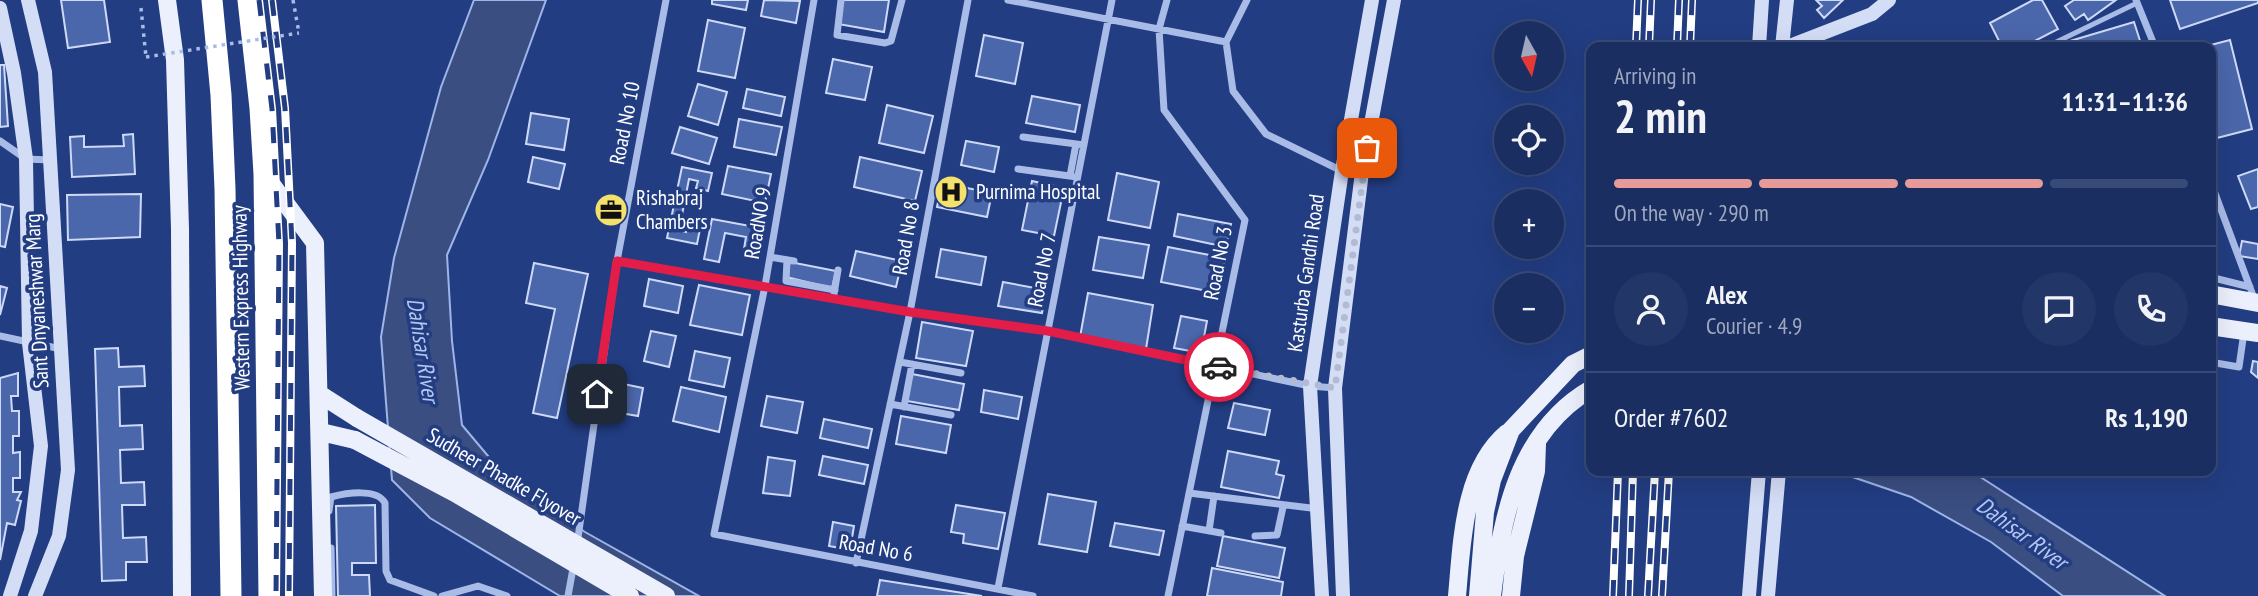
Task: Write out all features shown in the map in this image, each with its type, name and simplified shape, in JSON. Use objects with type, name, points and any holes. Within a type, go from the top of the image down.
[{"type":"highway","name":"Western Express Highway","points":[[250,6],[264,174],[269,596]]},
{"type":"highway","name":"Western Express Highway","points":[[213,9],[225,189],[231,596]]},
{"type":"main road","points":[[167,0],[175,60],[180,229],[182,596]]},
{"type":"main road","points":[[200,0],[213,9]]},
{"type":"main road","points":[[264,174],[316,243],[323,596]]},
{"type":"main road","points":[[2216,294],[2254,297]]},
{"type":"main road","points":[[2216,327],[2251,332]]},
{"type":"main road","points":[[1457,596],[1471,495],[1486,456],[1573,364],[1586,358]]},
{"type":"main road","points":[[1492,596],[1503,524],[1513,486],[1538,437],[1572,400],[1586,392]]},
{"type":"main road","name":"Sudheer Phadke Flyover","points":[[321,396],[666,596]]},
{"type":"main road","points":[[1478,596],[1485,512],[1492,480],[1511,430]]},
{"type":"main road","name":"Sudheer Phadke Flyover","points":[[321,432],[355,440],[456,493],[631,596]]},
{"type":"main road","points":[[1511,596],[1523,514],[1536,471],[1538,437]]},
{"type":"street","name":"Sant Dnyaneshwar Marg","points":[[28,0],[45,72],[68,470],[59,536],[35,596]]},
{"type":"street","name":"Road No 10","points":[[568,596],[617,261],[666,0]]},
{"type":"street","name":"RoadNO 9","points":[[714,534],[765,286],[814,0]]},
{"type":"street","points":[[841,0],[837,34],[885,43],[891,41],[902,0]]},
{"type":"street","name":"Road No 8","points":[[856,563],[910,312],[968,0]]},
{"type":"street","points":[[1008,0],[1226,42]]},
{"type":"street","name":"Road No 7","points":[[998,588],[1048,331],[1080,145],[1112,0]]},
{"type":"street","name":"Road No 3","points":[[1167,0],[1159,29],[1164,110],[1245,220],[1168,596]]},
{"type":"street","points":[[1247,0],[1226,42],[1233,91],[1266,134],[1342,172],[1362,172]]},
{"type":"street","name":"Kasturba Gandhi Road","points":[[1322,596],[1310,386],[1342,172],[1372,0]]},
{"type":"street","name":"Kasturba Gandhi Road","points":[[1343,596],[1343,529],[1335,388],[1362,172],[1394,0]]},
{"type":"street","points":[[1759,42],[1762,0]]},
{"type":"street","points":[[1785,42],[1787,0]]},
{"type":"street","points":[[1798,42],[1872,14],[1889,0]]},
{"type":"street","points":[[2137,2],[2153,42]]},
{"type":"street","name":"Sant Dnyaneshwar Marg","points":[[0,8],[14,73],[26,159],[29,343],[41,446],[31,531],[10,596]]},
{"type":"street","points":[[1023,137],[1080,145]]},
{"type":"street","points":[[0,141],[26,159],[51,160]]},
{"type":"street","points":[[1018,169],[1074,177]]},
{"type":"street","points":[[2216,196],[2254,297]]},
{"type":"street","points":[[770,257],[790,260],[785,271],[786,281],[802,288]]},
{"type":"street","points":[[617,261],[765,286],[802,288],[910,312],[1048,331],[1310,386],[1335,388]]},
{"type":"street","points":[[768,269],[785,271]]},
{"type":"street","points":[[834,294],[838,270]]},
{"type":"street","points":[[2216,280],[2254,297]]},
{"type":"street","points":[[2216,363],[2239,367],[2251,332]]},
{"type":"street","points":[[0,336],[61,349]]},
{"type":"street","points":[[900,362],[961,373]]},
{"type":"street","points":[[904,407],[912,364]]},
{"type":"street","points":[[890,404],[951,415]]},
{"type":"street","points":[[1749,596],[1759,476]]},
{"type":"street","points":[[1768,596],[1778,476]]},
{"type":"street","points":[[1189,493],[1283,507],[1319,509]]},
{"type":"street","points":[[332,596],[331,497],[376,494],[385,503],[386,571],[390,580],[434,596]]},
{"type":"street","points":[[1209,531],[1214,496]]},
{"type":"street","points":[[1255,536],[1277,536],[1283,507]]},
{"type":"street","points":[[1182,526],[1221,533]]},
{"type":"street","points":[[1320,527],[1343,529]]},
{"type":"street","name":"Road No 6","points":[[714,534],[1033,596]]},
{"type":"street","points":[[442,596],[478,586],[506,596]]},
{"type":"lane","points":[[2056,42],[2137,2]]},
{"type":"path","points":[[141,8],[146,57],[299,33],[293,0]]},
{"type":"water","name":"Dahisar River","points":[[474,0],[546,0],[488,160],[447,255],[452,341],[462,425],[509,481],[585,532],[699,596],[560,596],[430,518],[392,480],[381,337],[394,258],[441,87]]},
{"type":"water","name":"Dahisar River","points":[[1850,476],[1979,476],[2165,596],[2063,596],[1991,542],[1911,497]]},
{"type":"pier","points":[[1586,344],[1586,423],[1554,458],[1538,509],[1464,488],[1490,418],[1511,388]]},
{"type":"building","points":[[61,0],[104,0],[110,42],[68,48]]},
{"type":"building","points":[[712,0],[748,0],[746,10],[712,4]]},
{"type":"building","points":[[764,0],[800,1],[796,23],[761,16]]},
{"type":"building","points":[[843,0],[889,0],[884,32],[838,24]]},
{"type":"building","points":[[1816,0],[1843,0],[1824,18],[1817,10],[1822,6]]},
{"type":"building","points":[[2033,0],[2042,0],[2058,29],[2033,42],[2000,42],[1990,23]]},
{"type":"building","points":[[2074,0],[2116,0],[2088,20],[2084,14],[2075,20],[2065,6]]},
{"type":"building","points":[[2170,0],[2258,0],[2258,3],[2180,29]]},
{"type":"building","points":[[708,20],[745,28],[735,78],[698,71]]},
{"type":"building","points":[[2134,22],[2140,42],[2070,42]]},
{"type":"building","points":[[984,35],[1023,43],[1015,84],[976,76]]},
{"type":"building","points":[[2230,40],[2252,129],[2217,138],[2216,134],[2216,44]]},
{"type":"building","points":[[833,59],[872,67],[865,100],[826,93]]},
{"type":"building","points":[[0,65],[4,65],[8,126],[0,127]]},
{"type":"building","points":[[698,84],[727,92],[718,125],[688,116]]},
{"type":"building","points":[[747,89],[785,97],[781,116],[743,108]]},
{"type":"building","points":[[1032,96],[1080,105],[1075,132],[1026,123]]},
{"type":"building","points":[[887,105],[933,116],[924,153],[879,143]]},
{"type":"building","points":[[531,113],[569,119],[564,150],[526,144]]},
{"type":"building","points":[[739,119],[782,127],[776,155],[734,147]]},
{"type":"building","points":[[680,127],[717,138],[709,164],[672,153]]},
{"type":"building","points":[[133,134],[135,174],[72,177],[70,137],[84,136],[84,147],[124,146],[123,135]]},
{"type":"building","points":[[966,141],[999,147],[994,172],[961,165]]},
{"type":"building","points":[[533,157],[565,164],[559,189],[528,182]]},
{"type":"building","points":[[860,157],[922,171],[915,201],[854,187]]},
{"type":"building","points":[[728,166],[771,174],[765,203],[722,194]]},
{"type":"building","points":[[682,167],[712,173],[708,191],[696,188],[698,181],[689,179],[679,230],[686,232],[688,221],[701,224],[697,244],[667,238]]},
{"type":"building","points":[[2258,169],[2258,207],[2251,209],[2238,176]]},
{"type":"building","points":[[1117,173],[1159,182],[1150,228],[1108,220]]},
{"type":"building","points":[[1032,181],[1064,188],[1054,236],[1022,230]]},
{"type":"building","points":[[942,183],[992,193],[987,217],[937,207]]},
{"type":"building","points":[[141,194],[140,237],[68,240],[67,195]]},
{"type":"building","points":[[0,204],[13,207],[5,247],[0,246]]},
{"type":"building","points":[[1178,214],[1231,224],[1226,247],[1174,236]]},
{"type":"building","points":[[712,219],[761,228],[756,252],[744,249],[746,237],[725,233],[719,262],[704,259]]},
{"type":"building","points":[[1099,237],[1149,245],[1143,278],[1093,270]]},
{"type":"building","points":[[2242,241],[2258,244],[2258,259],[2239,256]]},
{"type":"building","points":[[1168,247],[1225,258],[1218,293],[1161,282]]},
{"type":"building","points":[[941,249],[986,257],[981,285],[936,277]]},
{"type":"building","points":[[856,251],[902,261],[896,287],[850,276]]},
{"type":"building","points":[[790,262],[836,271],[832,288],[786,277]]},
{"type":"building","points":[[534,263],[588,274],[557,418],[533,413],[555,309],[526,303]]},
{"type":"building","points":[[649,279],[683,286],[678,313],[644,306]]},
{"type":"building","points":[[1003,282],[1046,290],[1042,313],[998,306]]},
{"type":"building","points":[[699,285],[750,295],[742,335],[690,325]]},
{"type":"building","points":[[0,286],[7,288],[0,315]]},
{"type":"building","points":[[1088,293],[1153,305],[1146,349],[1080,337]]},
{"type":"building","points":[[1181,316],[1207,321],[1201,353],[1174,348]]},
{"type":"building","points":[[922,322],[973,331],[966,366],[916,358]]},
{"type":"building","points":[[651,331],[676,336],[669,367],[644,361]]},
{"type":"building","points":[[118,348],[119,367],[144,366],[145,386],[119,387],[120,426],[142,425],[143,449],[120,450],[121,483],[144,482],[145,505],[122,505],[123,538],[146,537],[147,562],[126,562],[126,580],[102,581],[95,349]]},
{"type":"building","points":[[695,351],[730,358],[724,387],[689,380]]},
{"type":"building","points":[[2253,361],[2258,362],[2258,378],[2251,372]]},
{"type":"building","points":[[18,373],[18,396],[11,396],[12,411],[19,411],[19,436],[13,436],[13,453],[20,452],[20,478],[13,478],[13,492],[21,492],[17,500],[21,501],[15,525],[7,523],[0,560],[0,378]]},
{"type":"building","points":[[912,374],[964,384],[959,410],[907,401]]},
{"type":"building","points":[[609,381],[643,388],[638,416],[603,410]]},
{"type":"building","points":[[681,387],[726,397],[719,432],[673,421]]},
{"type":"building","points":[[984,390],[1022,397],[1018,419],[981,412]]},
{"type":"building","points":[[767,396],[803,402],[797,433],[761,426]]},
{"type":"building","points":[[1234,403],[1270,410],[1265,435],[1228,428]]},
{"type":"building","points":[[901,416],[951,425],[946,453],[896,444]]},
{"type":"building","points":[[824,419],[872,429],[868,448],[820,438]]},
{"type":"building","points":[[1228,451],[1279,461],[1276,474],[1284,476],[1279,498],[1221,487]]},
{"type":"building","points":[[823,456],[868,465],[864,484],[819,475]]},
{"type":"building","points":[[768,457],[795,461],[790,496],[763,493]]},
{"type":"building","points":[[1048,494],[1096,502],[1087,552],[1039,544]]},
{"type":"building","points":[[375,505],[376,563],[352,563],[352,575],[369,575],[370,596],[338,596],[336,506]]},
{"type":"building","points":[[956,505],[1005,513],[998,549],[963,543],[964,534],[951,532]]},
{"type":"building","points":[[833,522],[854,526],[850,550],[829,546]]},
{"type":"building","points":[[1115,523],[1164,531],[1159,555],[1110,546]]},
{"type":"building","points":[[1223,536],[1285,548],[1279,578],[1217,566]]},
{"type":"building","points":[[1212,568],[1283,582],[1281,596],[1207,596]]},
{"type":"building","points":[[880,580],[982,596],[877,596]]},
{"type":"railway","points":[[259,0],[272,109],[279,244],[276,596]]},
{"type":"railway","points":[[272,0],[285,108],[292,243],[289,596]]},
{"type":"railway","points":[[1636,42],[1638,0]]},
{"type":"railway","points":[[1649,42],[1651,0]]},
{"type":"railway","points":[[1677,42],[1679,0]]},
{"type":"railway","points":[[1690,42],[1692,0]]},
{"type":"railway","points":[[1613,596],[1618,476]]},
{"type":"railway","points":[[1629,596],[1633,476]]},
{"type":"railway","points":[[1648,596],[1655,476]]},
{"type":"railway","points":[[1662,596],[1669,476]]},
{"type":"way so far","points":[[1219,367],[1310,386],[1335,388],[1367,148]]},
{"type":"place","name":"Purnima Hospital","points":[[951,192]]},
{"type":"place","name":"Rishabraj Chambers","points":[[611,210]]},
{"type":"route","points":[[597,394],[617,261],[910,312],[1048,331],[1219,367]]}]
